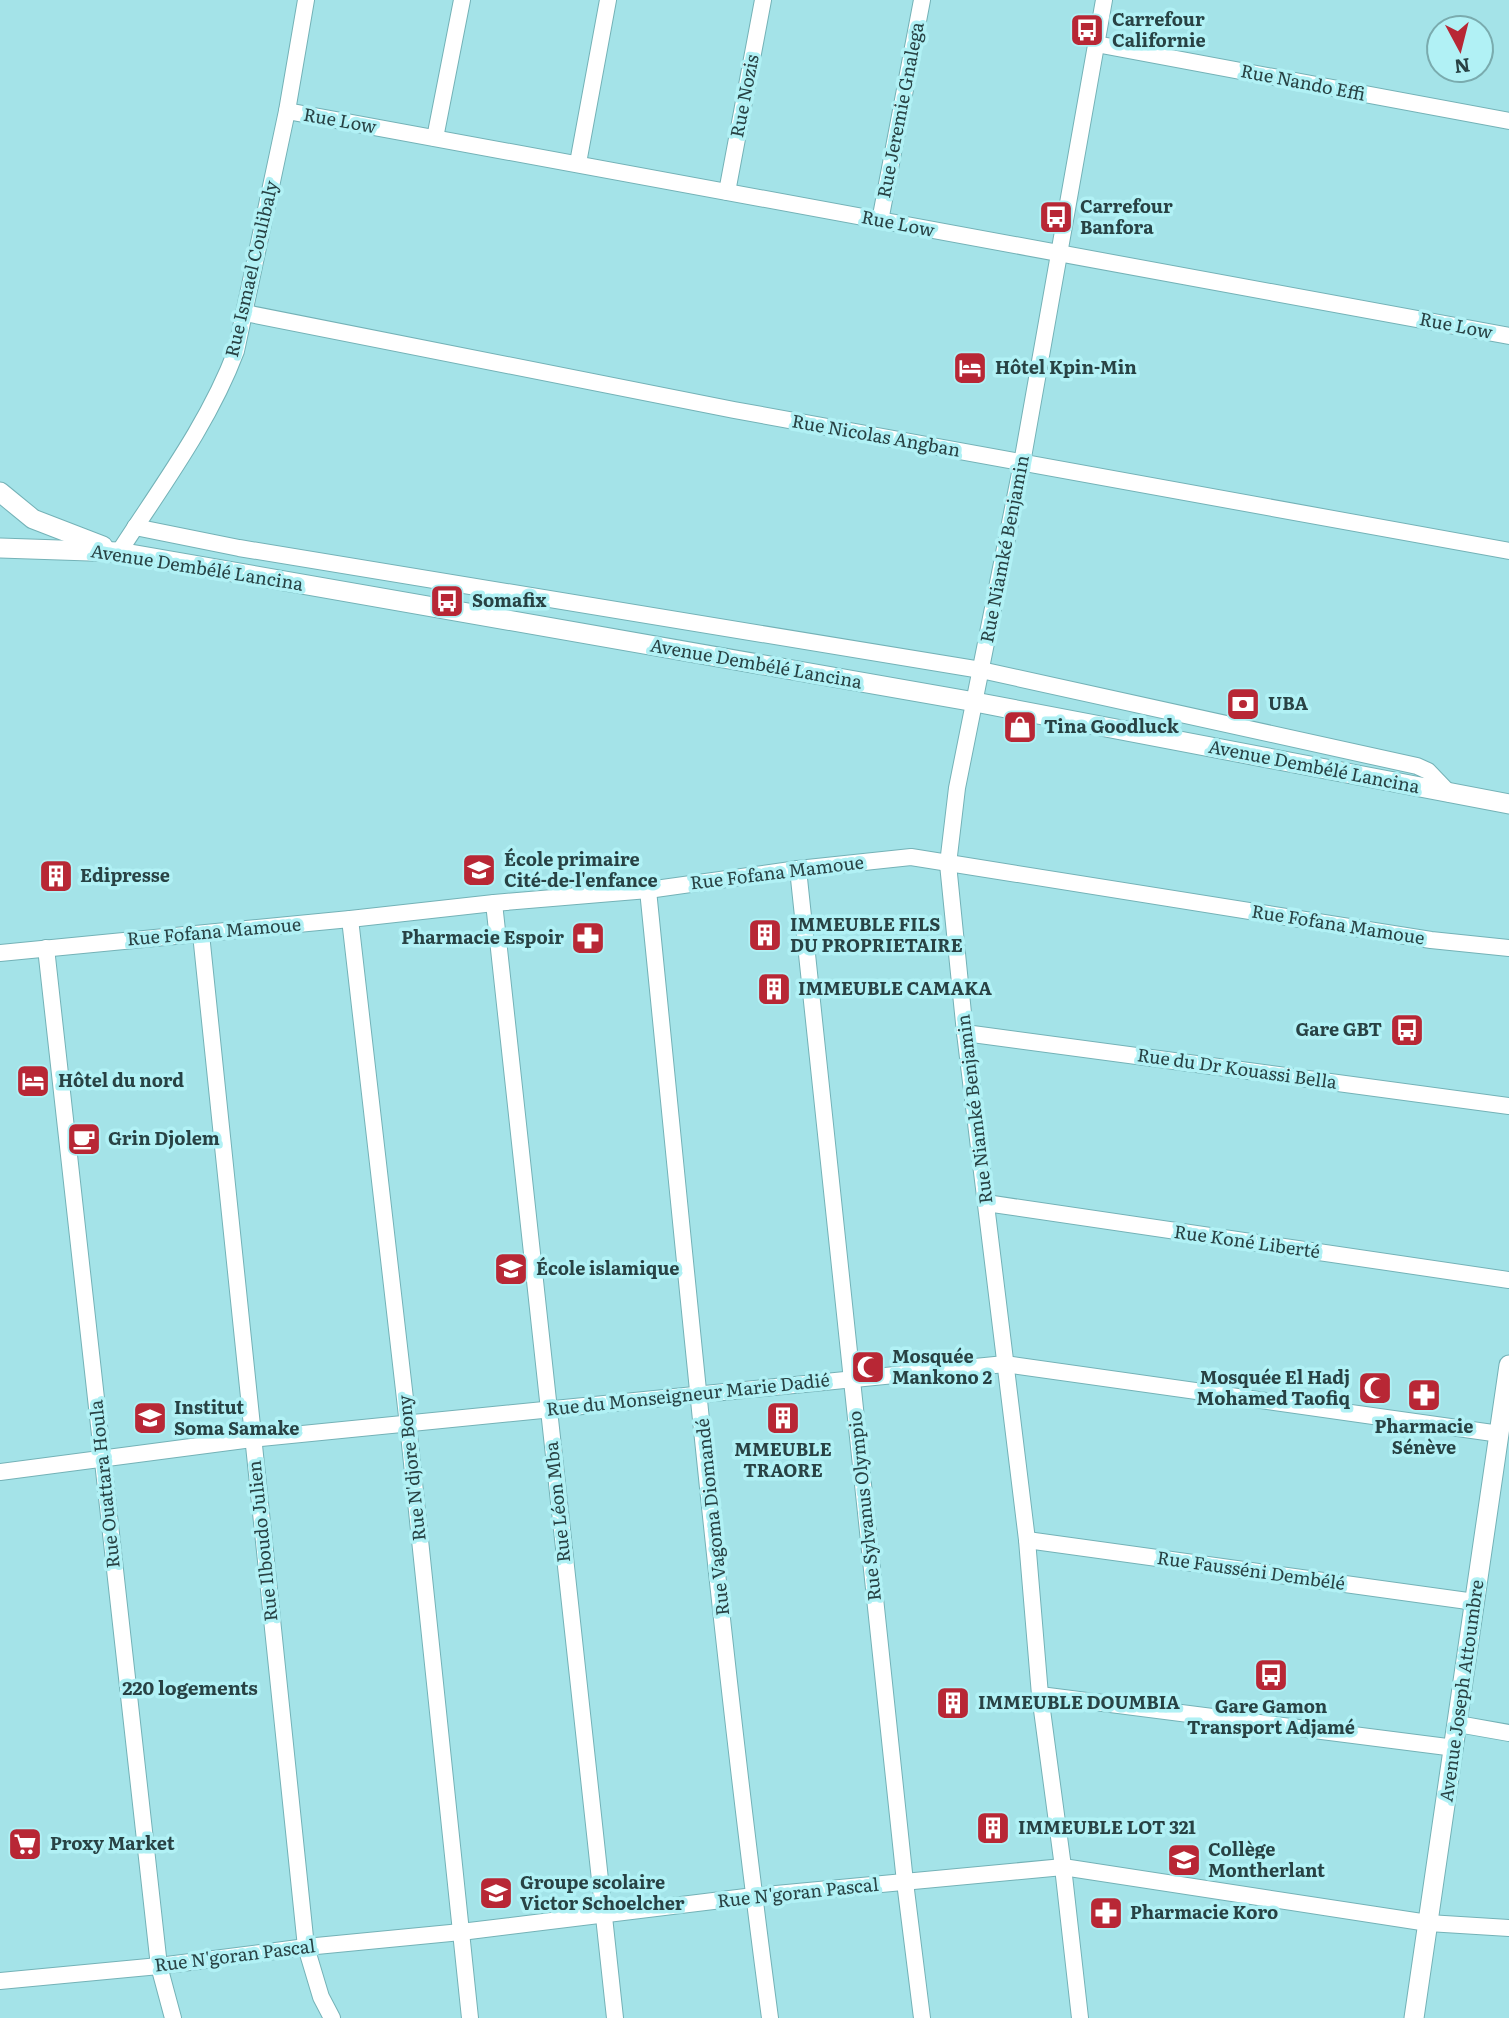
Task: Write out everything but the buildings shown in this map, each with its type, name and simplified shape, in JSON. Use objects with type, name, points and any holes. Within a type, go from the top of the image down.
[{"type":"street","name":"Rue Ismael Coulibaly","points":[[119,552],[222,387],[236,351],[287,111],[306,0]]},
{"type":"street","points":[[435,138],[462,0]]},
{"type":"street","points":[[578,163],[608,0]]},
{"type":"street","name":"Rue Nozis","points":[[727,192],[763,0]]},
{"type":"street","name":"Rue Jeremie Gnalega","points":[[880,221],[922,0]]},
{"type":"street","name":"Rue Niamké Benjamin","points":[[1080,2018],[1040,1695],[1027,1540],[965,1033],[948,864],[957,788],[1022,463],[1104,0]]},
{"type":"street","name":"Rue Nando Effi","points":[[1096,44],[1509,121]]},
{"type":"street","name":"Rue Low","points":[[287,111],[1509,336]]},
{"type":"street","name":"Rue Nicolas Angban","points":[[245,313],[734,410],[1509,551]]},
{"type":"street","points":[[0,492],[33,519]]},
{"type":"street","points":[[0,506],[119,552]]},
{"type":"street","points":[[135,527],[239,548],[981,670],[1417,766],[1428,771],[1450,794]]},
{"type":"street","name":"Avenue Dembélé Lancina","points":[[0,548],[119,552],[975,702],[1509,804]]},
{"type":"street","name":"Rue Fofana Mamoue","points":[[0,953],[648,890],[798,869],[911,857],[1430,940],[1509,948]]},
{"type":"street","name":"Rue Sylvanus Olympio","points":[[798,869],[905,1882],[922,2018]]},
{"type":"street","name":"Rue Vagoma Diomandé","points":[[648,890],[699,1395],[770,2018]]},
{"type":"street","name":"Rue Léon Mba","points":[[494,903],[615,2018]]},
{"type":"street","name":"Rue N'djore Bony","points":[[350,919],[408,1425],[470,2018]]},
{"type":"street","name":"Rue Ilboudo Julien","points":[[201,933],[306,1947],[321,1997],[332,2018]]},
{"type":"street","name":"Rue Ouattara Houla","points":[[46,948],[159,1966],[173,2018]]},
{"type":"street","name":"Rue du Dr Kouassi Bella","points":[[965,1033],[1509,1106]]},
{"type":"street","name":"Rue Koné Liberté","points":[[986,1203],[1509,1280]]},
{"type":"street","name":"Rue du Monseigneur Marie Dadié","points":[[0,1472],[252,1438],[408,1425],[1005,1364],[1504,1422]]},
{"type":"street","name":"Avenue Joseph Attoumbre","points":[[1415,2018],[1504,1422],[1509,1365]]},
{"type":"street","name":"Rue Fausséni Dembélé","points":[[1027,1540],[1475,1602]]},
{"type":"street","points":[[1040,1695],[1455,1748]]},
{"type":"street","points":[[1458,1724],[1509,1733]]},
{"type":"street","name":"Rue N'goran Pascal","points":[[0,1981],[461,1932],[754,1896],[1063,1867],[1428,1923],[1509,1928]]},
{"type":"place","name":"Carrefour Californie","points":[[1087,30]]},
{"type":"place","name":"Carrefour Banfora","points":[[1056,217]]},
{"type":"place","name":"Hôtel Kpin-Min","points":[[970,368]]},
{"type":"place","name":"Somafix","points":[[447,601]]},
{"type":"place","name":"UBA","points":[[1243,704]]},
{"type":"place","name":"Tina Goodluck","points":[[1020,727]]},
{"type":"place","name":"École primaire Cité-de-l'enfance","points":[[479,870]]},
{"type":"place","name":"Edipresse","points":[[56,876]]},
{"type":"place","name":"IMMEUBLE FILS DU PROPRIETAIRE","points":[[765,935]]},
{"type":"place","name":"Pharmacie Espoir","points":[[588,938]]},
{"type":"place","name":"IMMEUBLE CAMAKA","points":[[774,989]]},
{"type":"place","name":"Gare GBT","points":[[1407,1030]]},
{"type":"place","name":"Hôtel du nord","points":[[33,1081]]},
{"type":"place","name":"Grin Djolem","points":[[84,1139]]},
{"type":"place","name":"École islamique","points":[[511,1269]]},
{"type":"place","name":"Mosquée Mankono 2","points":[[868,1367]]},
{"type":"place","name":"Mosquée El Hadj Mohamed Taofiq","points":[[1375,1388]]},
{"type":"place","name":"Pharmacie Sénève","points":[[1424,1395]]},
{"type":"place","name":"Institut Soma Samake","points":[[150,1418]]},
{"type":"place","name":"MMEUBLE TRAORE","points":[[783,1418]]},
{"type":"place","name":"Gare Gamon Transport Adjamé","points":[[1271,1675]]},
{"type":"place","name":"IMMEUBLE DOUMBIA","points":[[953,1703]]},
{"type":"place","name":"IMMEUBLE LOT 321","points":[[993,1828]]},
{"type":"place","name":"Proxy Market","points":[[25,1844]]},
{"type":"place","name":"Collège Montherlant","points":[[1184,1860]]},
{"type":"place","name":"Groupe scolaire Victor Schoelcher","points":[[496,1893]]},
{"type":"place","name":"Pharmacie Koro","points":[[1106,1913]]},
{"type":"district","name":"220 logements","points":[[190,1688]]}]
